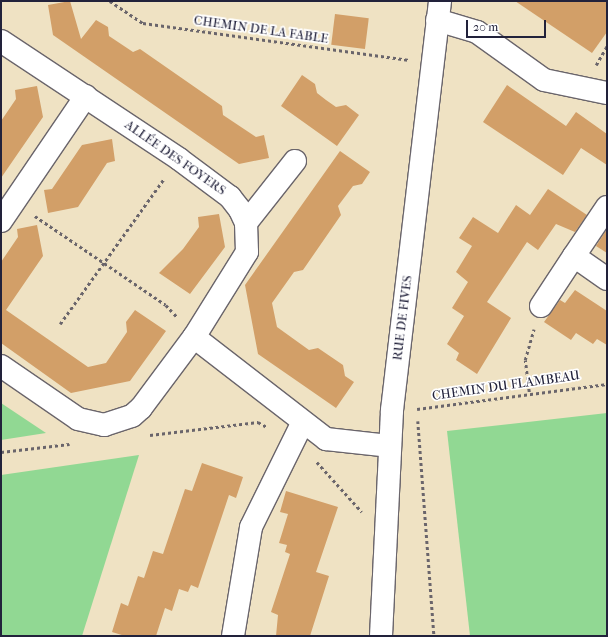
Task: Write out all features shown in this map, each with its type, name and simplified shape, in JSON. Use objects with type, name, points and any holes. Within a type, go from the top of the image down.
[{"type":"street","points":[[438,10],[477,32],[544,80],[607,93]]},
{"type":"street","name":"RUE DE FIVES","points":[[381,636],[389,446],[438,10]]},
{"type":"street","name":"ALLÉE DES FOYERS","points":[[1,41],[179,159],[230,197],[246,224],[247,252],[242,263],[194,337],[141,408],[132,416],[104,425],[78,419],[1,366]]},
{"type":"street","points":[[1,221],[86,96]]},
{"type":"street","points":[[246,224],[295,161]]},
{"type":"street","points":[[541,306],[607,207]]},
{"type":"street","points":[[574,256],[607,279]]},
{"type":"street","points":[[194,337],[302,424],[340,444],[389,446]]},
{"type":"street","points":[[232,636],[251,527],[302,424]]},
{"type":"path","name":"CHEMIN DE LA FABLE","points":[[110,1],[143,23],[416,61]]},
{"type":"path","points":[[60,324],[179,159]]},
{"type":"path","points":[[14,202],[104,262],[166,306],[194,337]]},
{"type":"path","points":[[529,392],[525,360],[541,306]]},
{"type":"path","name":"CHEMIN DU FLAMBEAU","points":[[413,409],[529,392],[607,384]]},
{"type":"path","points":[[417,408],[434,636]]},
{"type":"path","points":[[258,422],[293,443],[313,458],[367,518]]},
{"type":"green space","points":[[1,403],[46,433],[1,440]]},
{"type":"green space","points":[[607,413],[607,636],[470,636],[447,431]]},
{"type":"green space","points":[[139,455],[82,636],[1,636],[1,475]]},
{"type":"building","points":[[70,1],[81,39],[96,20],[108,27],[109,36],[133,52],[140,49],[222,106],[223,115],[256,137],[264,135],[269,158],[239,164],[53,35],[48,5]]},
{"type":"building","points":[[515,1],[607,1],[607,32],[592,53]]},
{"type":"building","points":[[335,14],[369,18],[365,49],[331,45]]},
{"type":"building","points":[[302,75],[315,84],[317,93],[326,100],[336,107],[346,105],[359,115],[337,146],[281,106]]},
{"type":"building","points":[[507,85],[566,126],[576,112],[607,134],[607,165],[581,148],[563,175],[483,122]]},
{"type":"building","points":[[37,86],[43,117],[1,178],[1,121],[16,99],[15,90]]},
{"type":"building","points":[[112,139],[115,161],[107,163],[78,207],[48,213],[44,190],[52,189],[82,145]]},
{"type":"building","points":[[340,151],[370,172],[362,184],[353,186],[338,206],[341,215],[303,270],[294,272],[272,303],[277,327],[309,350],[318,348],[343,365],[345,376],[354,382],[336,408],[258,354],[245,285]]},
{"type":"building","points":[[548,189],[587,215],[575,232],[556,224],[538,250],[527,242],[487,302],[511,318],[477,374],[456,360],[459,353],[447,344],[464,316],[452,308],[468,282],[456,272],[472,246],[459,238],[473,217],[498,233],[516,205],[530,215]]},
{"type":"building","points":[[219,214],[225,247],[190,294],[159,273],[183,249],[199,227],[198,217]]},
{"type":"building","points":[[37,225],[43,256],[6,310],[88,367],[106,363],[127,332],[126,322],[135,310],[166,331],[130,381],[71,393],[1,343],[1,262],[18,237],[17,229]]},
{"type":"building","points":[[607,229],[607,253],[596,246]]},
{"type":"building","points":[[575,290],[607,311],[607,345],[597,339],[593,344],[576,333],[571,340],[544,322],[560,300],[565,303]]},
{"type":"building","points":[[202,463],[243,477],[236,498],[229,495],[198,588],[191,585],[188,592],[179,589],[172,611],[165,608],[156,636],[125,636],[112,632],[121,603],[128,606],[138,576],[144,578],[153,551],[163,554],[185,489],[192,491]]},
{"type":"building","points":[[286,491],[338,507],[316,572],[329,576],[310,636],[276,636],[278,615],[271,612],[290,554],[285,552],[287,545],[279,543],[288,514],[280,512]]}]
